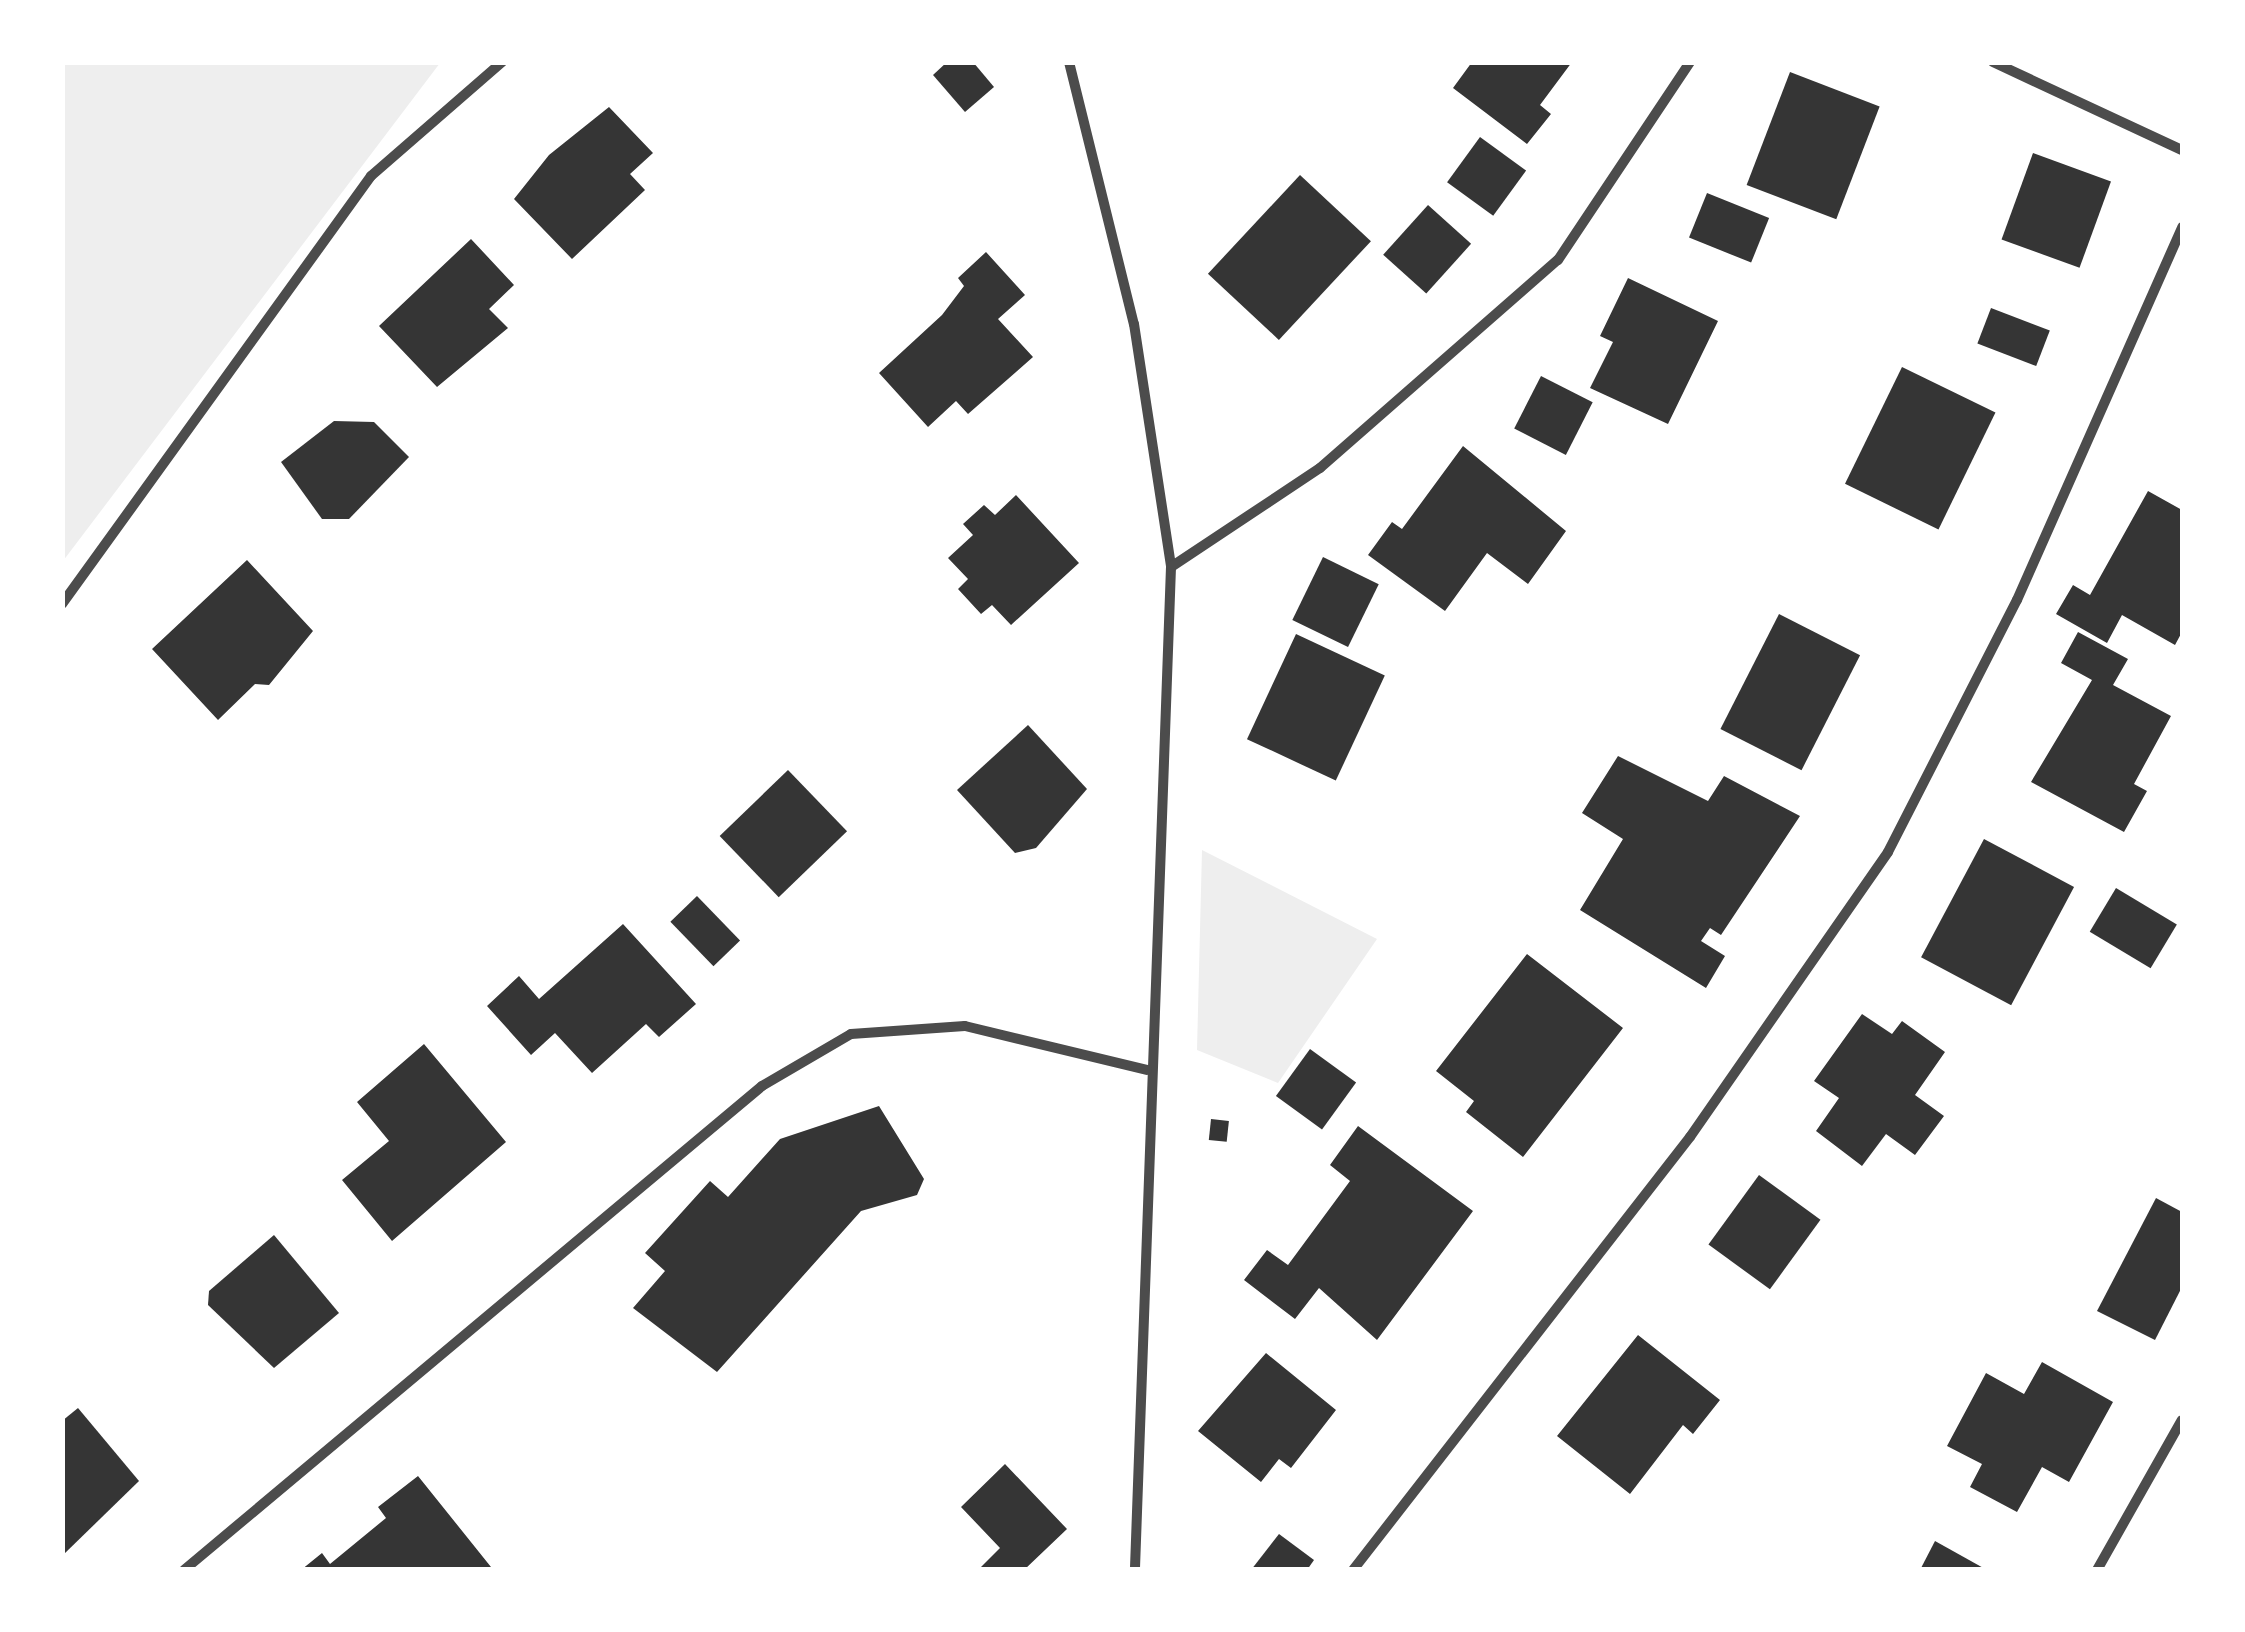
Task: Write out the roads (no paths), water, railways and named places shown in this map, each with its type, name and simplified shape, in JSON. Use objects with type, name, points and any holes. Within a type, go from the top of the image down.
[{"type":"street","points":[[62,604],[371,176],[502,62]]},
{"type":"street","points":[[1068,62],[1134,324],[1172,567],[1170,755],[1147,1070],[1135,1570]]},
{"type":"street","points":[[1172,567],[1320,468],[1558,260],[1690,62]]},
{"type":"street","points":[[1993,62],[2182,150]]},
{"type":"street","points":[[1353,1570],[1690,1137],[1888,852],[2017,600],[2182,227]]},
{"type":"street","points":[[184,1570],[762,1086],[851,1034],[965,1026],[1147,1070]]},
{"type":"street","points":[[2097,1570],[2182,1420]]}]
